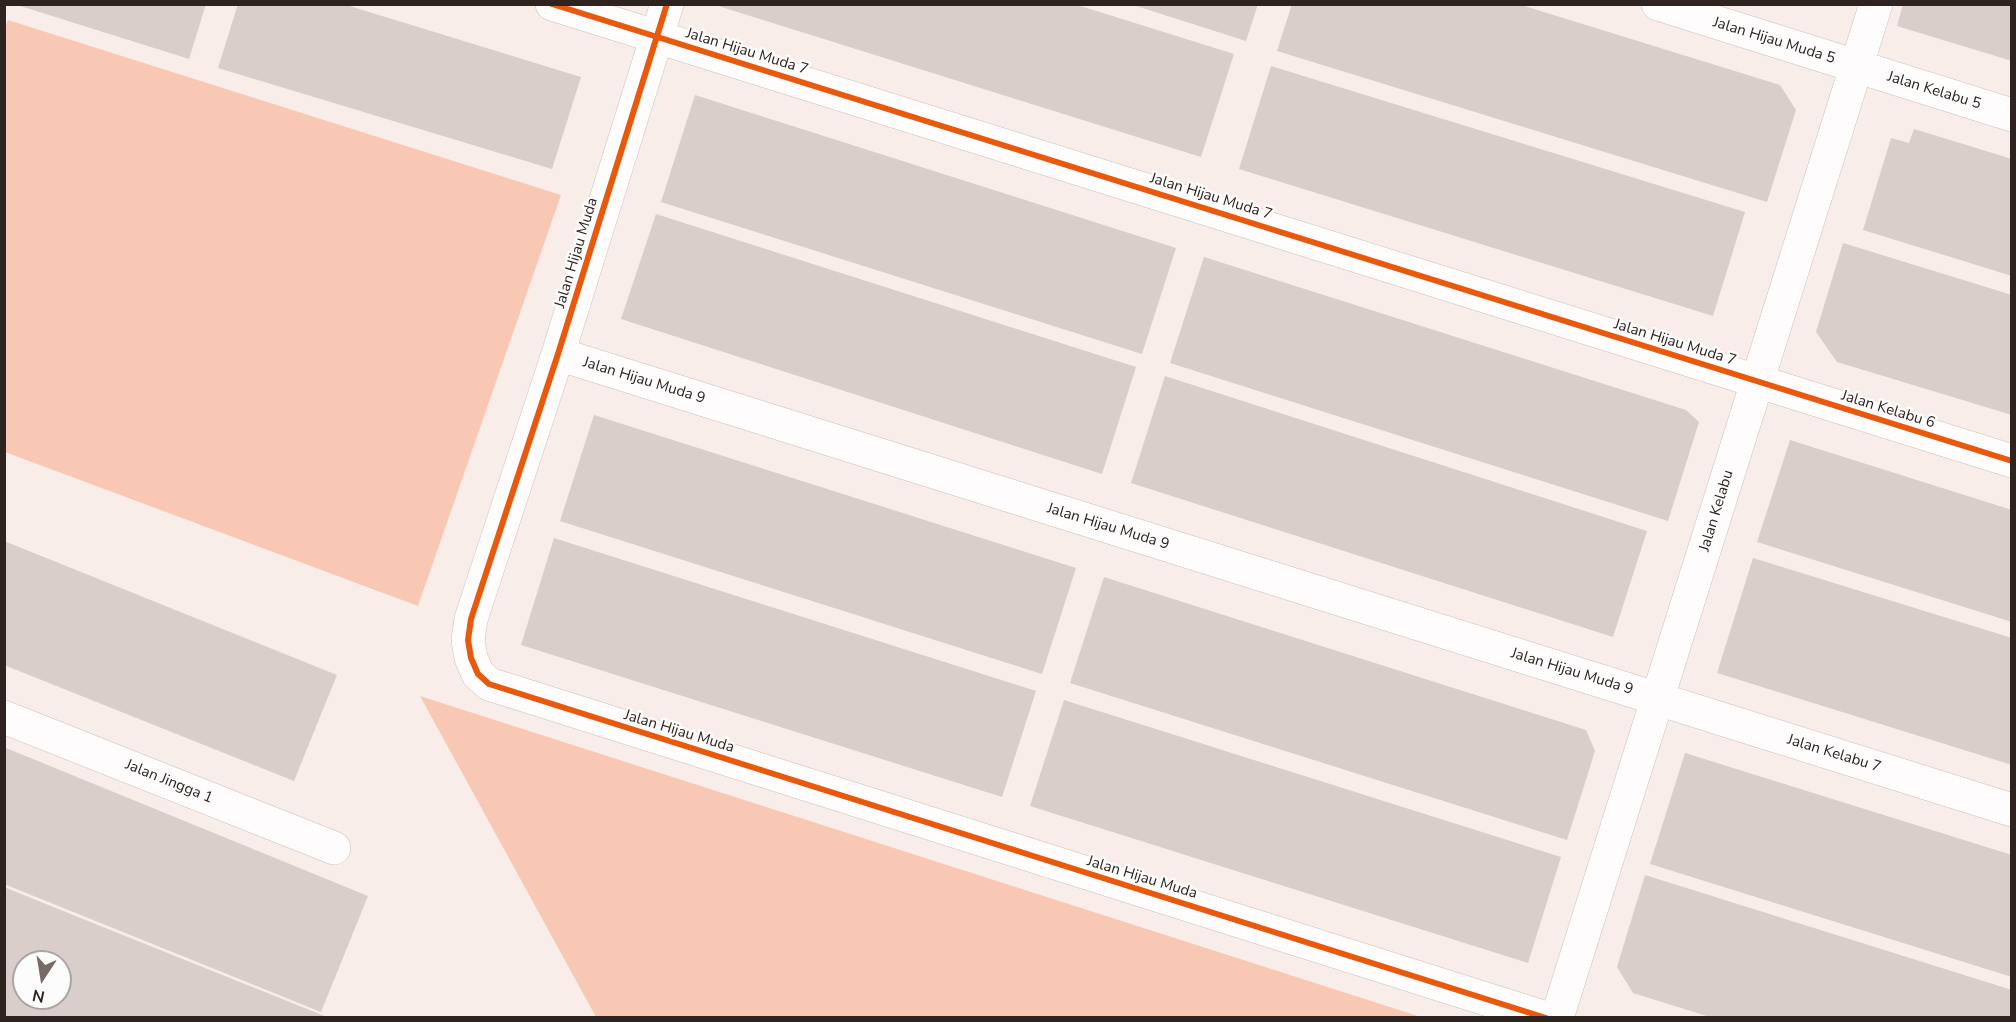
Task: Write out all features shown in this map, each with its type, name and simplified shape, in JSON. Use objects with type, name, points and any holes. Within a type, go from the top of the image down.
[{"type":"street","name":"Jalan Hijau Muda 7","points":[[552,4],[1757,382]]},
{"type":"street","name":"Jalan Hijau Muda","points":[[667,4],[558,354],[471,619],[468,640],[471,658],[478,674],[489,684],[1546,1017]]},
{"type":"street","name":"Jalan Hijau Muda 5","points":[[1658,4],[1857,67]]},
{"type":"street","name":"Jalan Kelabu","points":[[1557,1017],[1876,4]]},
{"type":"street","name":"Jalan Kelabu 5","points":[[1857,67],[2012,116]]},
{"type":"street","name":"Jalan Hijau Muda 9","points":[[558,354],[1658,699]]},
{"type":"street","name":"Jalan Kelabu 6","points":[[1757,382],[2012,461]]},
{"type":"street","name":"Jalan Kelabu 7","points":[[1658,699],[2012,810]]},
{"type":"street","name":"Jalan Jingga 1","points":[[4,717],[334,848]]},
{"type":"shaded area","points":[[8,20],[561,195],[418,606],[5,452],[4,31]]},
{"type":"shaded area","points":[[420,696],[1421,1017],[596,1017]]},
{"type":"building","points":[[14,4],[206,4],[189,59]]},
{"type":"building","points":[[238,4],[343,4],[581,77],[552,169],[218,68]]},
{"type":"building","points":[[712,4],[1074,4],[1234,54],[1201,157]]},
{"type":"building","points":[[1130,4],[1258,4],[1246,41]]},
{"type":"building","points":[[1292,4],[1518,4],[1780,85],[1796,110],[1767,202],[1277,51]]},
{"type":"building","points":[[1903,4],[2012,4],[2012,61],[1897,26]]},
{"type":"building","points":[[1271,66],[1745,212],[1713,316],[1239,169]]},
{"type":"building","points":[[695,95],[1176,248],[1142,354],[661,202]]},
{"type":"building","points":[[1914,129],[2012,159],[2012,276],[1863,230],[1891,138],[1909,143]]},
{"type":"building","points":[[656,214],[1136,367],[1102,474],[621,319]]},
{"type":"building","points":[[1843,243],[2012,295],[2012,415],[1837,362],[1816,332]]},
{"type":"building","points":[[1204,257],[1686,410],[1699,422],[1668,521],[1170,363]]},
{"type":"building","points":[[1165,376],[1647,531],[1613,637],[1131,483]]},
{"type":"building","points":[[594,415],[1076,568],[1042,674],[560,521]]},
{"type":"building","points":[[1790,440],[2012,510],[2012,622],[1757,542]]},
{"type":"building","points":[[554,538],[1036,691],[1002,797],[521,645]]},
{"type":"building","points":[[4,541],[337,675],[294,781],[4,665]]},
{"type":"building","points":[[1753,558],[2012,638],[2012,765],[1717,673]]},
{"type":"building","points":[[1104,577],[1586,730],[1595,751],[1567,840],[1070,683]]},
{"type":"building","points":[[1064,700],[1561,857],[1528,963],[1030,806]]},
{"type":"building","points":[[6,748],[368,896],[321,1012],[4,884]]},
{"type":"building","points":[[1685,753],[2012,855],[2012,977],[1650,864]]},
{"type":"building","points":[[1645,875],[2012,990],[2012,1017],[1710,1017],[1633,993],[1617,967]]},
{"type":"building","points":[[4,887],[327,1017],[4,1017]]},
{"type":"cycle path","points":[[552,4],[2012,461]]},
{"type":"cycle path","points":[[667,4],[558,354],[471,619],[468,640],[471,658],[478,674],[489,684],[1546,1018]]}]
